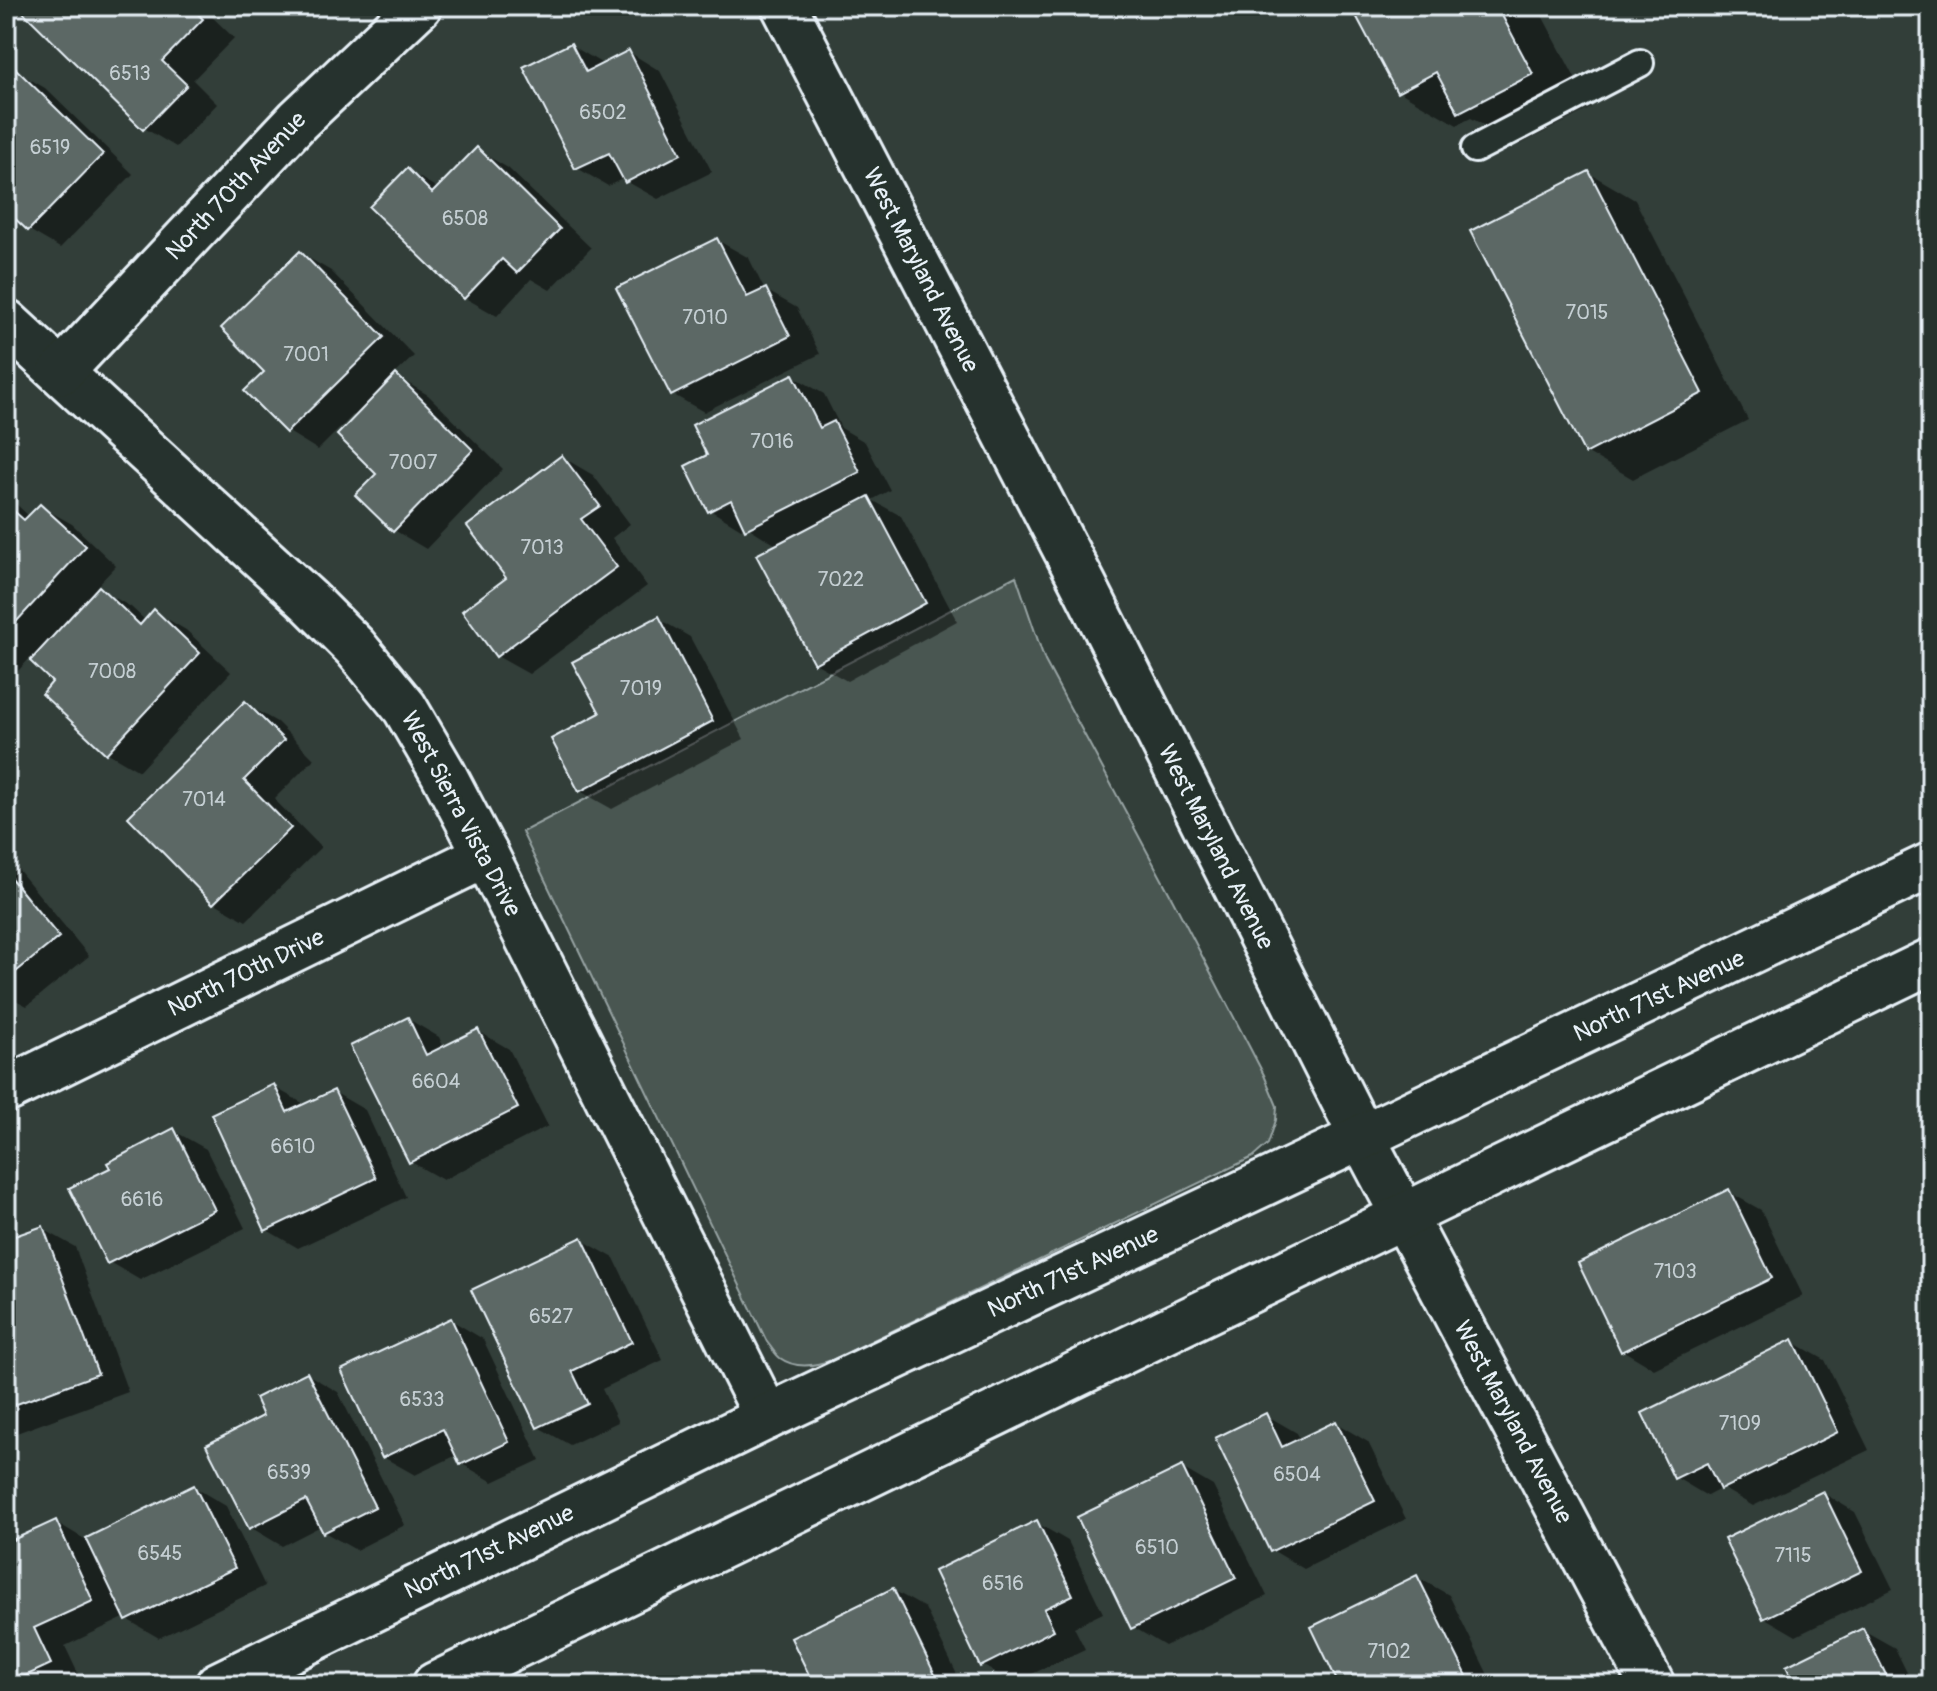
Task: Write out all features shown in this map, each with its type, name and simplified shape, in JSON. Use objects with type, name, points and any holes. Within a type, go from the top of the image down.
[{"type":"street","name":"North 70th Avenue","points":[[61,372],[298,120],[419,6]]},
{"type":"street","name":"West Maryland Avenue","points":[[784,6],[1084,585],[1362,1137],[1652,1685]]},
{"type":"street","name":"West Sierra Vista Drive","points":[[6,322],[309,601],[355,647],[405,708],[486,855],[767,1417]]},
{"type":"street","name":"North 70th Drive","points":[[6,1090],[486,855]]},
{"type":"street","name":"North 71st Avenue","points":[[218,1685],[767,1417],[1931,865]]},
{"type":"street","points":[[435,1685],[1931,961]]},
{"type":"lane","points":[[1475,149],[1640,63]]},
{"type":"shaded area","points":[[1016,576],[1045,661],[1264,1075],[1277,1106],[1276,1120],[1268,1144],[1253,1157],[832,1360],[812,1365],[792,1364],[780,1358],[767,1342],[522,832]]},
{"type":"building","points":[[27,6],[190,6],[203,19],[162,61],[187,85],[143,130],[22,11]]},
{"type":"building","points":[[1351,6],[1497,6],[1533,74],[1458,113],[1436,72],[1397,93]]},
{"type":"building","points":[[571,43],[586,72],[629,50],[681,154],[625,183],[609,153],[575,169],[523,67]]},
{"type":"building","points":[[14,67],[103,154],[28,231],[6,210],[6,75]]},
{"type":"building","points":[[477,147],[560,229],[517,273],[502,259],[464,299],[369,207],[407,168],[432,193]]},
{"type":"building","points":[[1589,171],[1703,393],[1585,454],[1470,231]]},
{"type":"building","points":[[717,238],[747,297],[766,288],[790,336],[671,396],[616,288]]},
{"type":"building","points":[[300,251],[384,337],[286,433],[244,391],[264,372],[221,328]]},
{"type":"building","points":[[396,374],[473,450],[393,532],[355,495],[376,474],[337,435]]},
{"type":"building","points":[[793,374],[820,428],[834,421],[860,472],[745,530],[731,500],[708,512],[685,466],[707,455],[692,425]]},
{"type":"building","points":[[562,455],[600,506],[581,519],[617,567],[496,657],[462,611],[506,578],[467,526]]},
{"type":"building","points":[[869,496],[926,603],[814,664],[756,555]]},
{"type":"building","points":[[6,504],[24,520],[40,504],[86,546],[6,633]]},
{"type":"building","points":[[99,586],[140,625],[154,609],[200,653],[106,754],[42,694],[52,682],[30,661]]},
{"type":"building","points":[[659,616],[713,721],[579,792],[551,739],[600,713],[572,662]]},
{"type":"building","points":[[245,701],[284,740],[244,780],[291,828],[213,904],[128,817]]},
{"type":"building","points":[[6,872],[59,937],[6,980]]},
{"type":"building","points":[[408,1017],[426,1055],[478,1029],[518,1108],[409,1163],[350,1046]]},
{"type":"building","points":[[274,1084],[287,1112],[334,1090],[376,1178],[265,1231],[211,1114]]},
{"type":"building","points":[[174,1128],[215,1210],[107,1264],[69,1188],[110,1168],[107,1163]]},
{"type":"building","points":[[1729,1189],[1772,1278],[1621,1352],[1578,1263]]},
{"type":"building","points":[[43,1226],[98,1374],[6,1408],[6,1239]]},
{"type":"building","points":[[582,1237],[632,1342],[572,1371],[588,1404],[537,1428],[471,1290]]},
{"type":"building","points":[[451,1318],[509,1442],[460,1465],[443,1429],[382,1458],[341,1370]]},
{"type":"building","points":[[1793,1339],[1838,1432],[1720,1490],[1707,1463],[1674,1479],[1642,1413]]},
{"type":"building","points":[[307,1372],[375,1507],[323,1533],[306,1500],[249,1529],[206,1445],[263,1416],[255,1398]]},
{"type":"building","points":[[1266,1413],[1282,1447],[1336,1421],[1375,1501],[1270,1552],[1215,1438]]},
{"type":"building","points":[[1182,1466],[1236,1578],[1131,1629],[1077,1517]]},
{"type":"building","points":[[194,1485],[235,1568],[126,1621],[86,1538]]},
{"type":"building","points":[[1823,1491],[1862,1571],[1763,1619],[1724,1539]]},
{"type":"building","points":[[56,1520],[93,1601],[34,1628],[51,1664],[6,1685],[6,1543]]},
{"type":"building","points":[[1037,1520],[1073,1595],[1044,1609],[1054,1630],[980,1667],[934,1571]]},
{"type":"building","points":[[1417,1575],[1467,1676],[1448,1685],[1339,1685],[1311,1627]]},
{"type":"building","points":[[893,1588],[940,1685],[814,1685],[791,1638]]},
{"type":"building","points":[[1863,1628],[1891,1685],[1795,1685],[1786,1666]]}]
